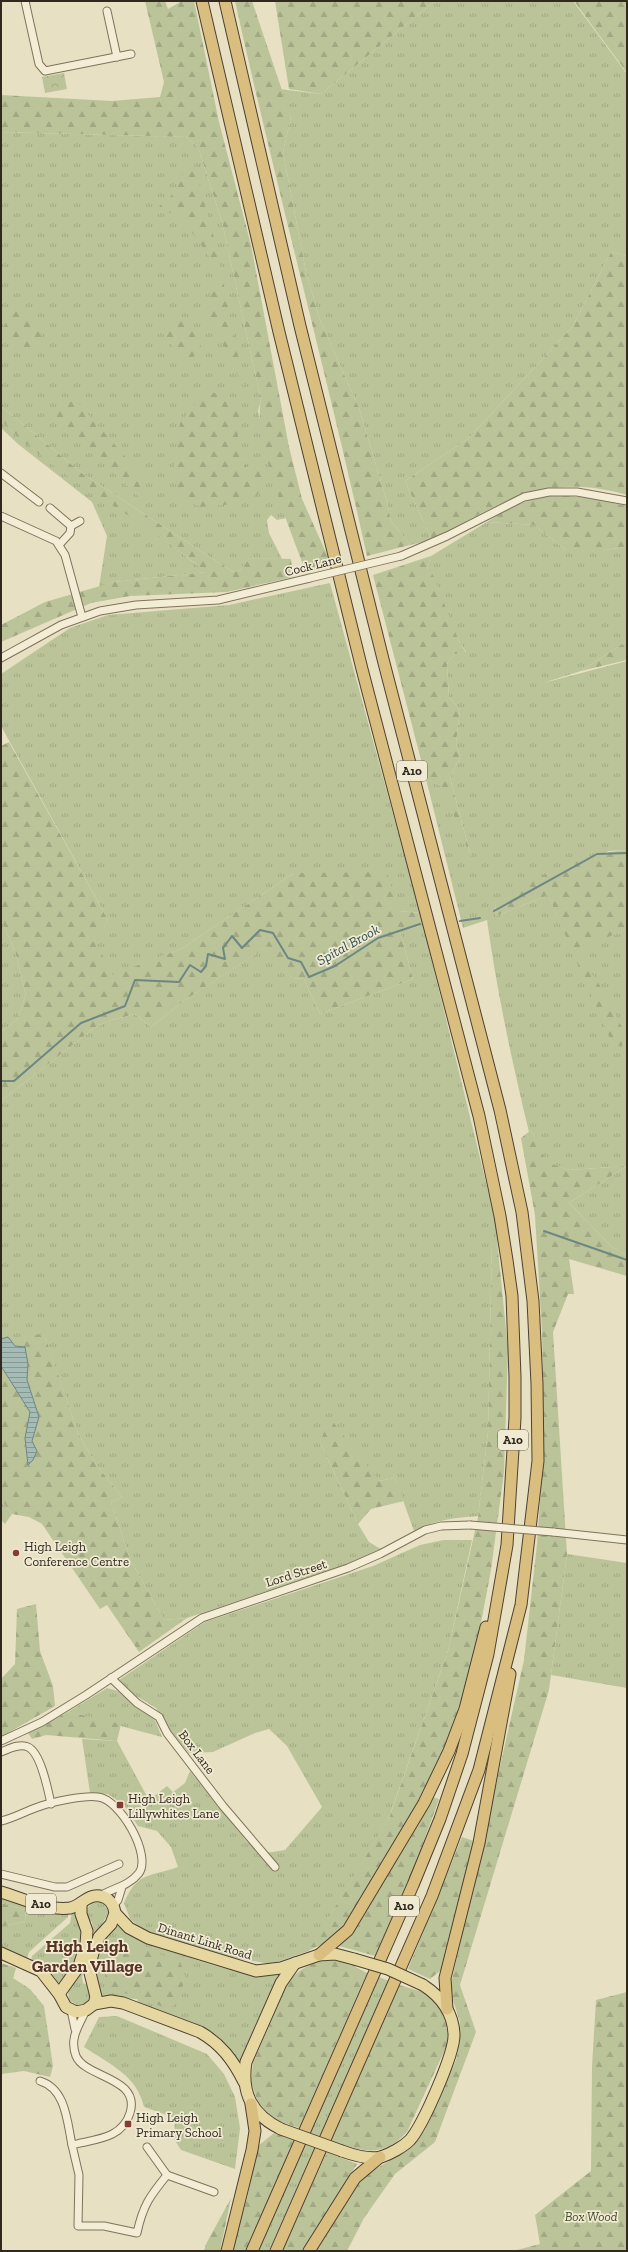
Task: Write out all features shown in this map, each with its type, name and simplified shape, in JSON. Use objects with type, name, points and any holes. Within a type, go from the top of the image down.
[{"type":"highway","name":"A10","points":[[202,1],[279,332],[362,669],[490,1166],[507,1260],[513,1329],[515,1418],[507,1545],[487,1661],[462,1754],[444,1806],[413,1885],[252,2251]]},
{"type":"highway","name":"A10","points":[[225,1],[300,326],[384,663],[500,1110],[522,1212],[533,1308],[537,1384],[538,1461],[528,1548],[516,1626],[479,1770],[448,1856],[276,2251]]},
{"type":"highway","points":[[319,1955],[348,1930],[424,1804],[440,1772],[465,1709],[507,1545]]},
{"type":"highway","points":[[447,2009],[445,1978],[469,1884],[490,1790],[506,1703],[516,1626]]},
{"type":"highway","points":[[227,2251],[252,2150],[255,2131],[251,2104]]},
{"type":"highway","points":[[309,2251],[356,2178],[380,2157]]},
{"type":"main road","name":"A10","points":[[1,1892],[55,1908],[69,1908],[81,1904]]},
{"type":"main road","name":"Dinant Link Road","points":[[100,1896],[105,1897],[129,1928],[148,1938],[243,1969],[266,1971],[319,1955],[335,1954],[388,1969],[423,1985],[439,1997],[447,2009]]},
{"type":"main road","points":[[59,1994],[79,1966],[86,1944],[87,1931],[81,1914],[81,1904],[87,1898],[100,1896]]},
{"type":"main road","points":[[90,2007],[96,1992],[90,1976],[91,1962],[99,1937],[111,1924],[114,1909]]},
{"type":"main road","points":[[1,1953],[41,1971],[59,1994],[62,2003],[71,2010],[90,2007],[111,2001],[123,2003],[200,2032],[211,2038],[226,2052],[244,2082],[251,2104],[261,2116],[281,2128],[355,2156],[380,2157],[409,2141],[417,2129],[451,2054],[454,2035],[447,2009]]},
{"type":"main road","points":[[244,2082],[246,2062],[281,1983],[295,1963]]},
{"type":"street","points":[[25,1],[39,64],[45,72],[131,54]]},
{"type":"street","points":[[107,12],[117,57]]},
{"type":"street","points":[[1,473],[39,502]]},
{"type":"street","name":"Cock Lane","points":[[1,658],[61,625],[82,616],[136,605],[218,600],[401,556],[447,536],[524,497],[549,492],[576,492],[627,501]]},
{"type":"street","points":[[50,508],[71,526]]},
{"type":"street","points":[[1,516],[51,538],[59,545],[65,555],[82,616]]},
{"type":"street","points":[[71,526],[80,521]]},
{"type":"street","points":[[59,545],[70,533],[71,526]]},
{"type":"street","name":"Lord Street","points":[[1,1740],[42,1722],[202,1618],[348,1568],[380,1554],[425,1530],[441,1526],[470,1525],[627,1540]]},
{"type":"street","name":"Box Lane","points":[[111,1678],[137,1703],[159,1717],[167,1733],[223,1806],[275,1867]]},
{"type":"street","points":[[1,1752],[22,1746],[29,1747],[42,1768],[51,1804]]},
{"type":"street","points":[[1,1821],[51,1804],[98,1797],[111,1802],[118,1807],[135,1836],[142,1863],[138,1874],[122,1887],[100,1896]]},
{"type":"street","points":[[1,1874],[55,1887],[67,1887],[119,1864]]},
{"type":"street","points":[[114,1909],[122,1887]]},
{"type":"street","points":[[76,2029],[90,2007]]},
{"type":"street","points":[[71,2010],[76,2029],[74,2048],[76,2058],[84,2065],[122,2086],[130,2098],[131,2111],[127,2123],[118,2133],[72,2145]]},
{"type":"street","points":[[40,2081],[49,2084],[61,2097],[79,2174],[78,2226],[104,2226],[137,2233],[142,2212],[150,2197],[167,2175]]},
{"type":"street","points":[[147,2147],[167,2175],[214,2192]]},
{"type":"green space","points":[[145,1],[165,1],[168,9],[182,1],[194,1],[219,122],[251,245],[289,447],[302,499],[332,566],[306,572],[275,486],[262,437],[260,416],[261,400],[222,222],[198,147],[186,137],[1,132],[1,95],[112,101],[160,97],[164,82]]},
{"type":"green space","points":[[235,1],[252,1],[291,117],[283,152],[306,272],[320,320],[359,408],[387,502],[391,521],[410,545],[367,556]]},
{"type":"green space","points":[[275,1],[435,1],[321,94],[289,89]]},
{"type":"green space","points":[[435,1],[573,1],[627,74],[627,256],[611,252],[573,326],[468,439],[405,481],[432,540],[410,545],[391,521],[387,502],[359,408],[320,320],[306,272],[283,152],[291,117],[279,89],[321,94]]},
{"type":"green space","points":[[574,1],[627,1],[627,73]]},
{"type":"green space","points":[[64,73],[67,89],[45,93],[42,77]]},
{"type":"green space","points":[[1,132],[186,137],[198,147],[222,222],[261,400],[258,411],[277,491],[287,518],[277,520],[271,515],[267,520],[269,533],[282,559],[249,558],[240,570],[233,572],[83,474],[1,406]]},
{"type":"green space","points":[[192,157],[214,238],[246,393],[227,351],[205,315],[219,270],[178,213],[170,213],[159,206],[171,196]]},
{"type":"green space","points":[[611,252],[627,256],[627,495],[598,489],[572,487],[547,489],[502,503],[432,540],[405,481],[468,439],[573,326]]},
{"type":"green space","points":[[21,305],[38,326],[42,338],[42,351],[19,346],[1,330]]},
{"type":"green space","points":[[176,316],[200,333],[201,351],[185,363],[163,334]]},
{"type":"green space","points":[[206,390],[229,398],[239,414],[238,437],[247,468],[262,468],[266,484],[256,496],[232,504],[201,507],[179,498],[174,470],[180,423]]},
{"type":"green space","points":[[64,398],[80,405],[143,477],[140,498],[55,415]]},
{"type":"green space","points":[[1,406],[83,474],[233,572],[240,570],[249,558],[291,559],[293,577],[227,592],[130,596],[91,603],[1,642],[1,625],[45,602],[114,582],[206,572],[166,541],[57,468],[38,453],[1,420]]},
{"type":"green space","points":[[1,420],[38,453],[58,468],[141,523],[207,572],[114,582],[99,587],[107,536],[92,502],[18,444],[1,428]]},
{"type":"green space","points":[[555,495],[591,498],[627,506],[627,547],[603,550],[566,550],[534,525],[487,522],[520,504],[536,498]]},
{"type":"green space","points":[[487,522],[534,525],[566,550],[603,550],[627,547],[627,641],[581,671],[543,683],[627,661],[627,850],[609,851],[495,902],[496,916],[548,895],[573,951],[627,929],[627,1166],[569,1170],[546,1162],[531,1130],[529,1132],[505,1027],[487,920],[463,928],[426,779],[442,786],[471,856],[450,778],[460,757],[456,743],[460,710],[449,697],[447,664],[454,654],[466,652],[459,641],[427,569],[431,556]]},
{"type":"green space","points":[[431,556],[427,569],[433,575],[459,641],[466,653],[454,654],[447,664],[449,697],[460,710],[456,743],[460,757],[450,778],[472,860],[442,787],[426,779],[373,575]]},
{"type":"green space","points":[[330,583],[420,913],[399,911],[294,873],[181,949],[112,976],[95,942],[108,920],[1,726],[1,674],[70,628],[108,615],[229,605]]},
{"type":"green space","points":[[627,641],[627,660],[581,671]]},
{"type":"green space","points":[[9,742],[108,920],[96,942],[112,975],[181,949],[294,873],[387,872],[399,911],[420,913],[423,925],[400,931],[413,979],[320,1014],[304,979],[292,978],[268,946],[182,1002],[151,1027],[135,1014],[108,1021],[93,1029],[1,1101],[1,1032],[17,1020],[26,995],[15,951],[1,920],[1,746]]},
{"type":"green space","points":[[627,850],[627,929],[580,949],[585,964],[599,984],[624,1031],[622,1047],[612,1043],[548,895],[496,916],[495,902],[558,868],[591,856]]},
{"type":"green space","points":[[1,920],[15,951],[26,995],[17,1020],[1,1032]]},
{"type":"green space","points":[[423,925],[495,1219],[498,1250],[492,1241],[488,1432],[478,1516],[445,1520],[429,1524],[414,1531],[395,1478],[379,1481],[320,1442],[358,1524],[369,1542],[381,1549],[357,1561],[187,1618],[164,1620],[130,1559],[111,1502],[122,1497],[95,1463],[78,1433],[44,1334],[1,1344],[1,1101],[93,1029],[108,1021],[135,1014],[151,1027],[182,1002],[269,945],[292,978],[304,979],[320,1014],[413,979],[400,931]]},
{"type":"green space","points":[[531,1130],[547,1162],[569,1170],[627,1166],[569,1203],[611,1246],[627,1256],[627,1276],[569,1259],[574,1294],[568,1294],[553,1332],[567,1554],[549,1690],[460,1985],[476,2032],[435,2142],[395,2174],[364,2218],[347,2251],[316,2251],[346,2199],[363,2177],[413,2146],[425,2130],[456,2060],[460,2041],[460,2022],[452,1997],[451,1984],[524,1660],[537,1544],[544,1444],[542,1331],[535,1215],[521,1138]]},
{"type":"green space","points":[[627,1166],[627,1256],[611,1246],[569,1203]]},
{"type":"green space","points":[[492,1240],[498,1250],[508,1349],[504,1472],[491,1570],[469,1686],[433,1778],[341,1933],[326,1943],[309,1950],[389,1818],[448,1651],[478,1517],[488,1432]]},
{"type":"green space","points":[[44,1333],[78,1433],[95,1463],[122,1497],[111,1502],[130,1559],[164,1620],[187,1618],[139,1652],[107,1605],[100,1609],[42,1524],[29,1517],[12,1514],[1,1499],[1,1344]]},
{"type":"green space","points":[[330,1418],[379,1481],[395,1478],[404,1501],[371,1509],[358,1524],[320,1442]]},
{"type":"green space","points":[[1,1499],[12,1514],[5,1524],[1,1520]]},
{"type":"green space","points":[[444,1540],[472,1540],[448,1651],[388,1820],[309,1951],[271,1964],[215,1955],[144,1931],[130,1919],[124,1903],[129,1893],[134,1885],[140,1880],[152,1874],[178,1867],[171,1847],[157,1831],[138,1826],[124,1805],[108,1794],[90,1793],[82,1739],[117,1741],[149,1800],[167,1786],[173,1792],[185,1783],[190,1771],[247,1842],[266,1853],[285,1850],[322,1807],[287,1746],[269,1729],[255,1733],[213,1752],[189,1753],[169,1731],[156,1708],[125,1689],[119,1680],[205,1622],[373,1566],[420,1545]]},
{"type":"green space","points":[[567,1554],[627,1563],[627,1688],[551,1675]]},
{"type":"green space","points":[[36,1604],[40,1651],[53,1686],[55,1706],[1,1737],[1,1679],[15,1664],[17,1609]]},
{"type":"green space","points":[[107,1688],[118,1691],[154,1718],[162,1737],[68,1712]]},
{"type":"green space","points":[[68,1712],[121,1724],[117,1741],[46,1735],[32,1739],[28,1733]]},
{"type":"green space","points":[[433,1797],[439,1799],[413,1871],[375,1956],[339,1946],[351,1934],[367,1909]]},
{"type":"green space","points":[[462,1837],[474,1841],[444,1968],[430,1979],[408,1969]]},
{"type":"green space","points":[[1,1897],[68,1913],[68,1917],[29,1952],[27,1959],[1,1949],[1,1927],[26,1921],[25,1910],[1,1903]]},
{"type":"green space","points":[[101,1902],[108,1907],[109,1912],[97,1933],[93,1931],[92,1922],[88,1919],[86,1909],[93,1903]]},
{"type":"green space","points":[[1,1903],[25,1910],[26,1921],[1,1927]]},
{"type":"green space","points":[[76,1911],[83,1938],[77,1961],[71,1972],[59,1983],[43,1963],[31,1961],[32,1956],[70,1923],[72,1912]]},
{"type":"green space","points":[[118,1924],[127,1933],[137,1939],[209,1964],[248,1973],[266,1975],[281,1973],[240,2065],[231,2050],[219,2039],[139,2004],[137,1999],[101,1997],[94,1969],[102,1941]],"holes":[[[112,1945],[133,1955],[104,1970]]]},
{"type":"green space","points":[[112,1945],[133,1955],[139,1948],[180,1961],[186,1979],[173,2006],[166,2008],[108,1987],[104,1970]]},
{"type":"green space","points":[[329,1960],[344,1961],[367,1973],[299,2128],[278,2121],[266,2113],[258,2102],[251,2083],[253,2063],[288,1983],[296,1974],[311,1964]]},
{"type":"green space","points":[[1,1963],[16,1968],[13,1978],[30,1989],[44,2006],[53,2066],[50,2077],[24,2071],[1,2074]]},
{"type":"green space","points":[[81,1972],[84,1973],[82,1976],[83,1983],[87,1985],[91,1996],[86,2003],[77,2005],[69,2000],[68,1990]]},
{"type":"green space","points":[[379,1977],[389,1981],[320,2137],[310,2133]]},
{"type":"green space","points":[[399,1985],[423,1992],[435,2001],[443,2014],[448,2033],[447,2045],[407,2132],[398,2141],[380,2149],[362,2150],[331,2141]]},
{"type":"green space","name":"Box Wood","points":[[627,1992],[627,2251],[513,2251],[540,2244],[535,2215],[591,2171],[592,2066],[596,2000]]},
{"type":"green space","points":[[117,2016],[207,2054],[224,2074],[235,2097],[240,2128],[235,2169],[181,2150],[174,2139],[175,2118],[144,2107],[140,2096],[129,2078],[121,2071],[84,2047],[99,2017]]},
{"type":"green space","points":[[274,2133],[294,2140],[246,2251],[231,2251],[247,2199],[258,2146]]},
{"type":"green space","points":[[305,2144],[315,2147],[269,2251],[258,2251]]},
{"type":"green space","points":[[327,2152],[357,2164],[303,2251],[282,2251]]},
{"type":"green space","points":[[231,2198],[220,2251],[204,2251],[206,2244]]},
{"type":"water","points":[[8,1337],[15,1346],[25,1347],[28,1364],[27,1380],[39,1417],[32,1441],[37,1451],[33,1460],[28,1465],[25,1438],[30,1412],[1,1366],[1,1339]]},
{"type":"waterway","name":"Spital Brook","points":[[494,911],[597,854],[627,853]]},
{"type":"waterway","name":"Spital Brook","points":[[460,921],[480,918]]},
{"type":"waterway","name":"Spital Brook","points":[[1,1081],[14,1081],[81,1023],[125,1006],[135,980],[179,982],[190,965],[201,972],[206,966],[208,954],[225,959],[223,948],[232,936],[242,948],[260,930],[273,933],[288,958],[301,962],[309,977],[335,966],[378,938],[420,924]]},
{"type":"waterway","points":[[544,1231],[627,1260]]},
{"type":"place","name":"High Leigh Conference Centre","points":[[16,1553]]},
{"type":"place","name":"High Leigh Lillywhites Lane","points":[[120,1805]]},
{"type":"place","name":"High Leigh Primary School","points":[[128,2124]]},
{"type":"district","name":"High Leigh Garden Village","points":[[87,1956]]}]
